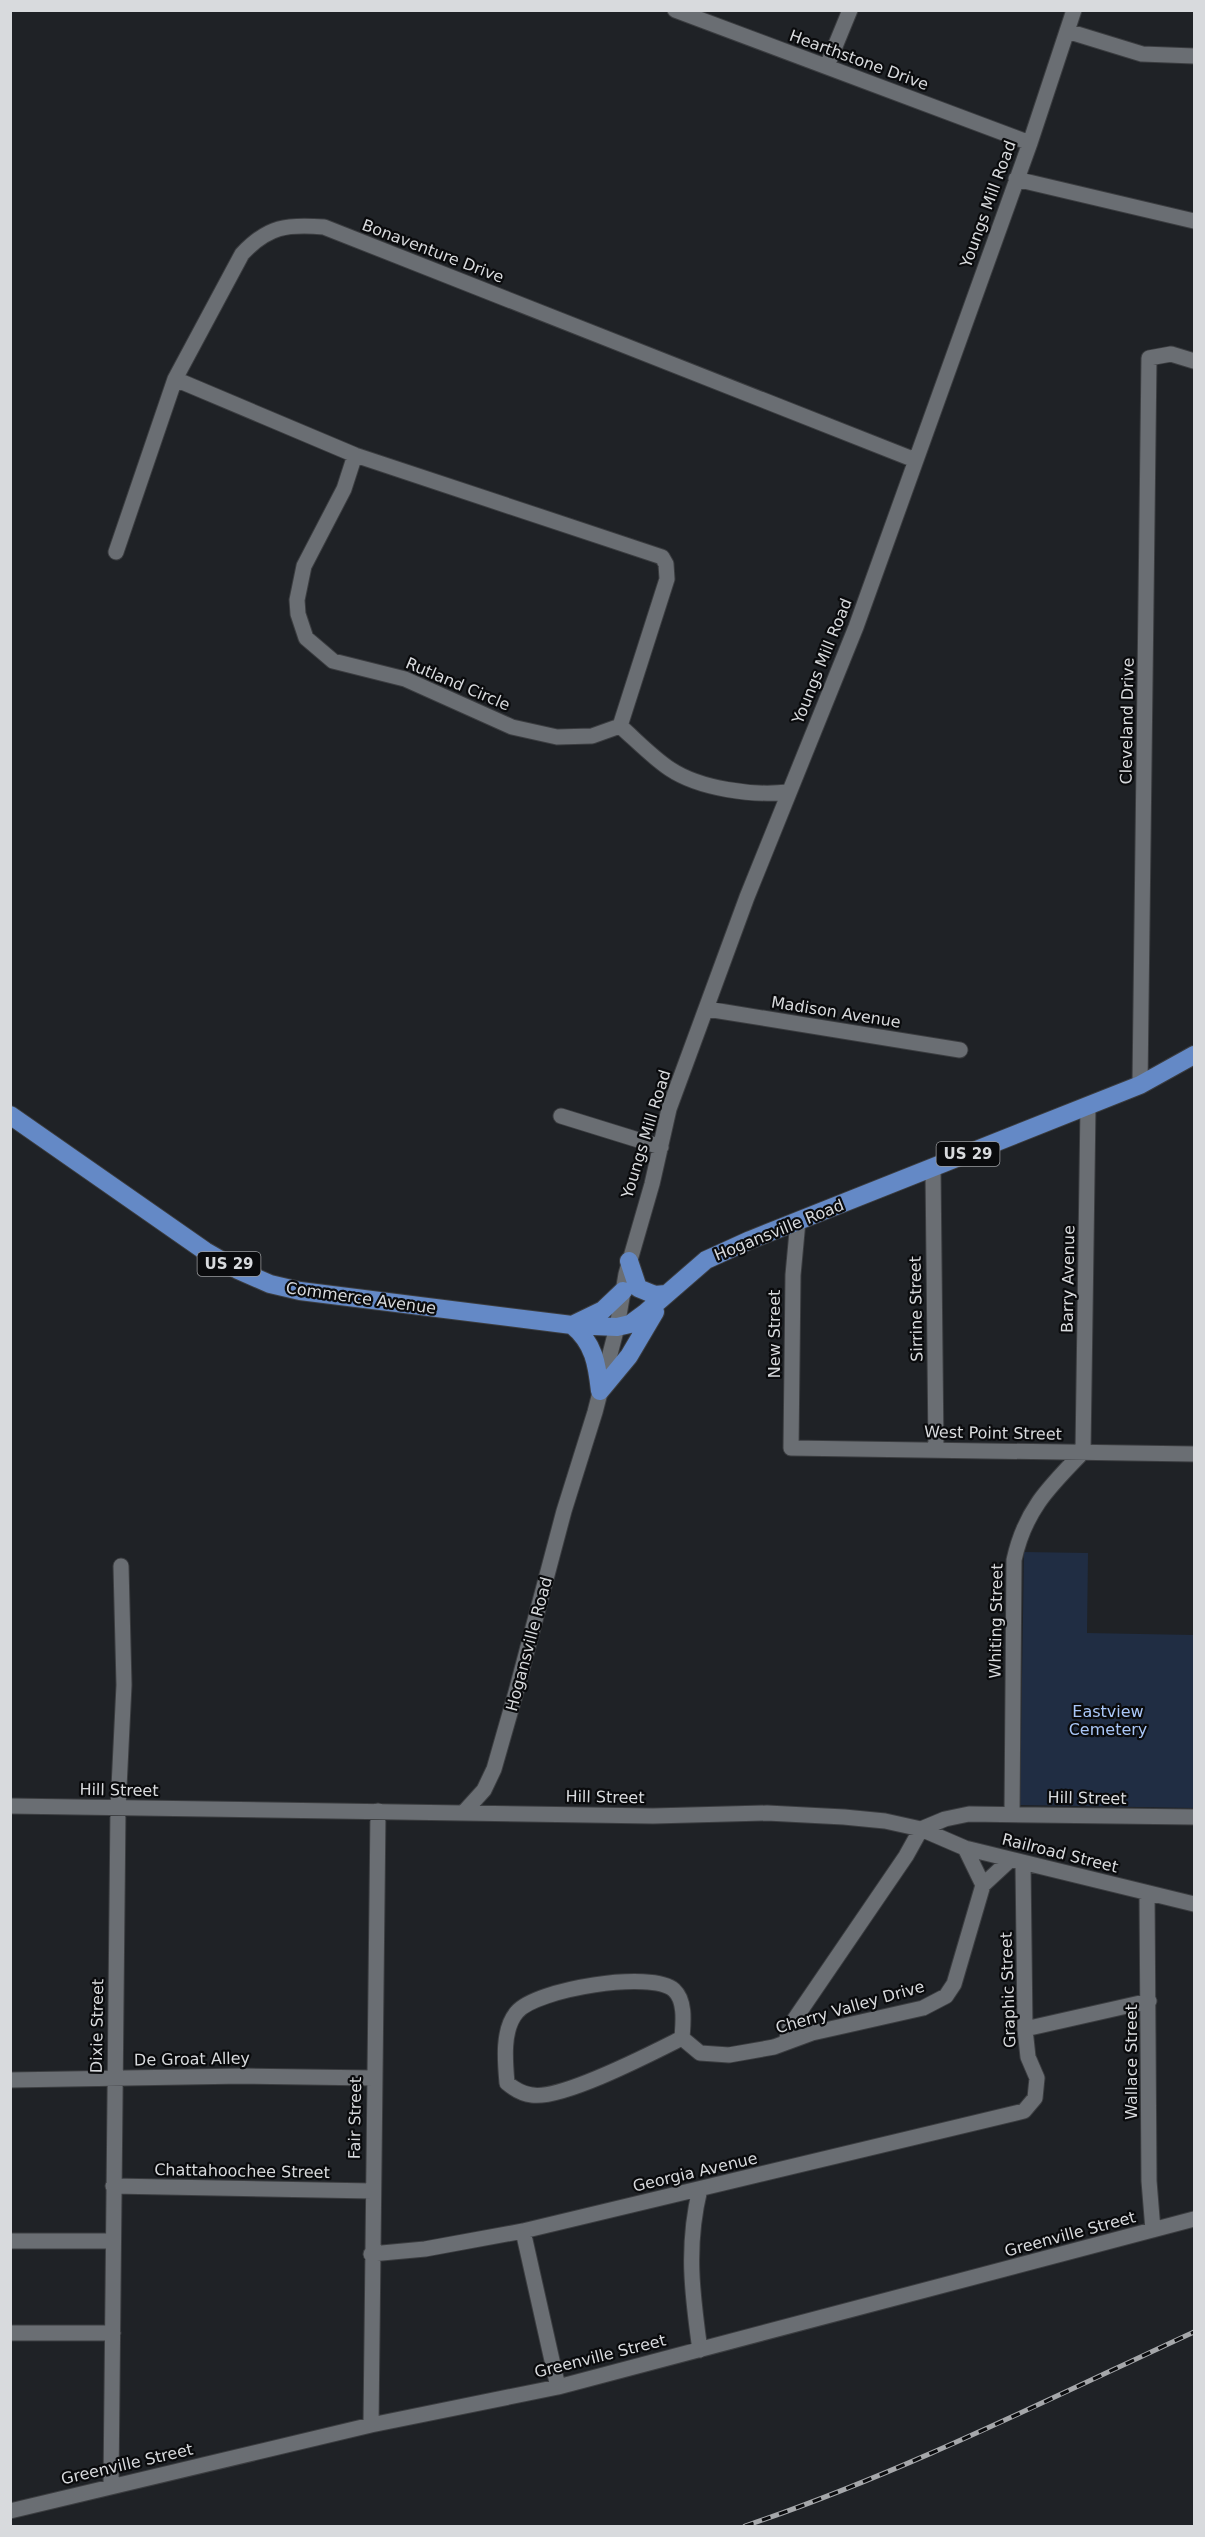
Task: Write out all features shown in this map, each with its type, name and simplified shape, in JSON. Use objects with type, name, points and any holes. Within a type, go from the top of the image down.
[{"type":"main road","name":"Hogansville Road","points":[[616,1327],[630,1324],[706,1260],[1088,1106],[1140,1084],[1194,1055]]},
{"type":"main road","name":"Commerce Avenue","points":[[10,1115],[205,1251],[238,1270],[270,1284],[348,1299],[572,1325],[616,1327]]},
{"type":"main road","points":[[629,1261],[638,1288],[655,1294],[666,1294]]},
{"type":"main road","points":[[600,1391],[591,1347],[584,1334],[572,1325],[603,1310],[623,1291]]},
{"type":"main road","points":[[600,1391],[629,1356],[666,1294]]},
{"type":"street","name":"Hearthstone Drive","points":[[675,10],[1030,143]]},
{"type":"street","points":[[826,66],[850,10]]},
{"type":"street","name":"Youngs Mill Road","points":[[616,1327],[629,1261],[661,1147],[669,1109],[788,792],[856,627],[1030,143],[1074,10]]},
{"type":"street","points":[[1067,32],[1142,54],[1194,56]]},
{"type":"street","points":[[1016,179],[1194,221]]},
{"type":"street","name":"Bonaventure Drive","points":[[116,552],[175,379],[242,254],[255,240],[292,224],[324,227],[915,460]]},
{"type":"street","name":"Cleveland Drive","points":[[1140,1084],[1149,358],[1171,354],[1194,361]]},
{"type":"street","points":[[175,379],[355,455],[662,557],[666,564],[667,579],[620,726],[671,770],[719,789],[771,794],[788,792]]},
{"type":"street","name":"Rutland Circle","points":[[355,455],[344,489],[304,566],[297,600],[298,614],[306,638],[333,661],[405,679],[512,726],[557,737],[592,736],[620,726]]},
{"type":"street","name":"Madison Avenue","points":[[707,1009],[960,1050]]},
{"type":"street","name":"Barry Avenue","points":[[1083,1452],[1088,1106]]},
{"type":"street","points":[[561,1116],[661,1147]]},
{"type":"street","name":"Sirrine Street","points":[[933,1168],[936,1450]]},
{"type":"street","name":"New Street","points":[[791,1448],[793,1275],[798,1221]]},
{"type":"street","name":"Hogansville Road","points":[[465,1811],[484,1790],[494,1769],[616,1327]]},
{"type":"street","name":"West Point Street","points":[[791,1448],[1194,1454]]},
{"type":"street","name":"Whiting Street","points":[[1011,1814],[1014,1560],[1019,1538],[1042,1494],[1083,1452]]},
{"type":"street","name":"Dixie Street","points":[[111,2486],[112,2186],[118,1808],[124,1685],[121,1566]]},
{"type":"street","name":"Hill Street","points":[[10,1806],[465,1811],[653,1816],[767,1813],[875,1820],[921,1829],[945,1819],[969,1814],[1194,1817]]},
{"type":"street","name":"Fair Street","points":[[371,2425],[371,2254],[378,1811]]},
{"type":"street","points":[[786,2042],[790,2026],[906,1856],[921,1829]]},
{"type":"street","name":"Railroad Street","points":[[921,1829],[965,1848],[1194,1904]]},
{"type":"street","points":[[965,1848],[983,1885],[1016,1861]]},
{"type":"street","name":"Graphic Street","points":[[1016,1861],[1025,2029],[1028,2057],[1036,2078],[1035,2098],[1024,2111]]},
{"type":"street","name":"Cherry Valley Drive","points":[[682,2038],[700,2053],[729,2055],[774,2047],[923,2008],[946,1996],[959,1970],[983,1885]]},
{"type":"street","name":"Wallace Street","points":[[1147,1893],[1149,2181],[1153,2230]]},
{"type":"street","points":[[642,1983],[669,1987],[676,1992],[684,2015],[682,2038],[607,2075],[545,2094],[532,2095],[507,2083],[506,2034],[517,2011],[555,1992],[608,1984],[642,1983]]},
{"type":"street","points":[[1025,2029],[1149,2001]]},
{"type":"street","name":"De Groat Alley","points":[[10,2080],[243,2076],[374,2078]]},
{"type":"street","name":"Georgia Avenue","points":[[371,2254],[425,2249],[523,2231],[1024,2111]]},
{"type":"street","name":"Chattahoochee Street","points":[[112,2186],[372,2191]]},
{"type":"street","points":[[700,2189],[692,2220],[690,2280],[700,2350]]},
{"type":"street","name":"Greenville Street","points":[[10,2511],[371,2425],[558,2387],[1194,2219]]},
{"type":"street","points":[[523,2231],[558,2387]]},
{"type":"street","points":[[10,2241],[113,2241]]},
{"type":"street","points":[[10,2333],[113,2333]]},
{"type":"green space","name":"Eastview Cemetery","points":[[1024,1552],[1088,1553],[1087,1633],[1194,1635],[1194,1808],[1020,1805]]},
{"type":"railway","points":[[745,2526],[802,2506],[916,2460],[1194,2332]]}]
